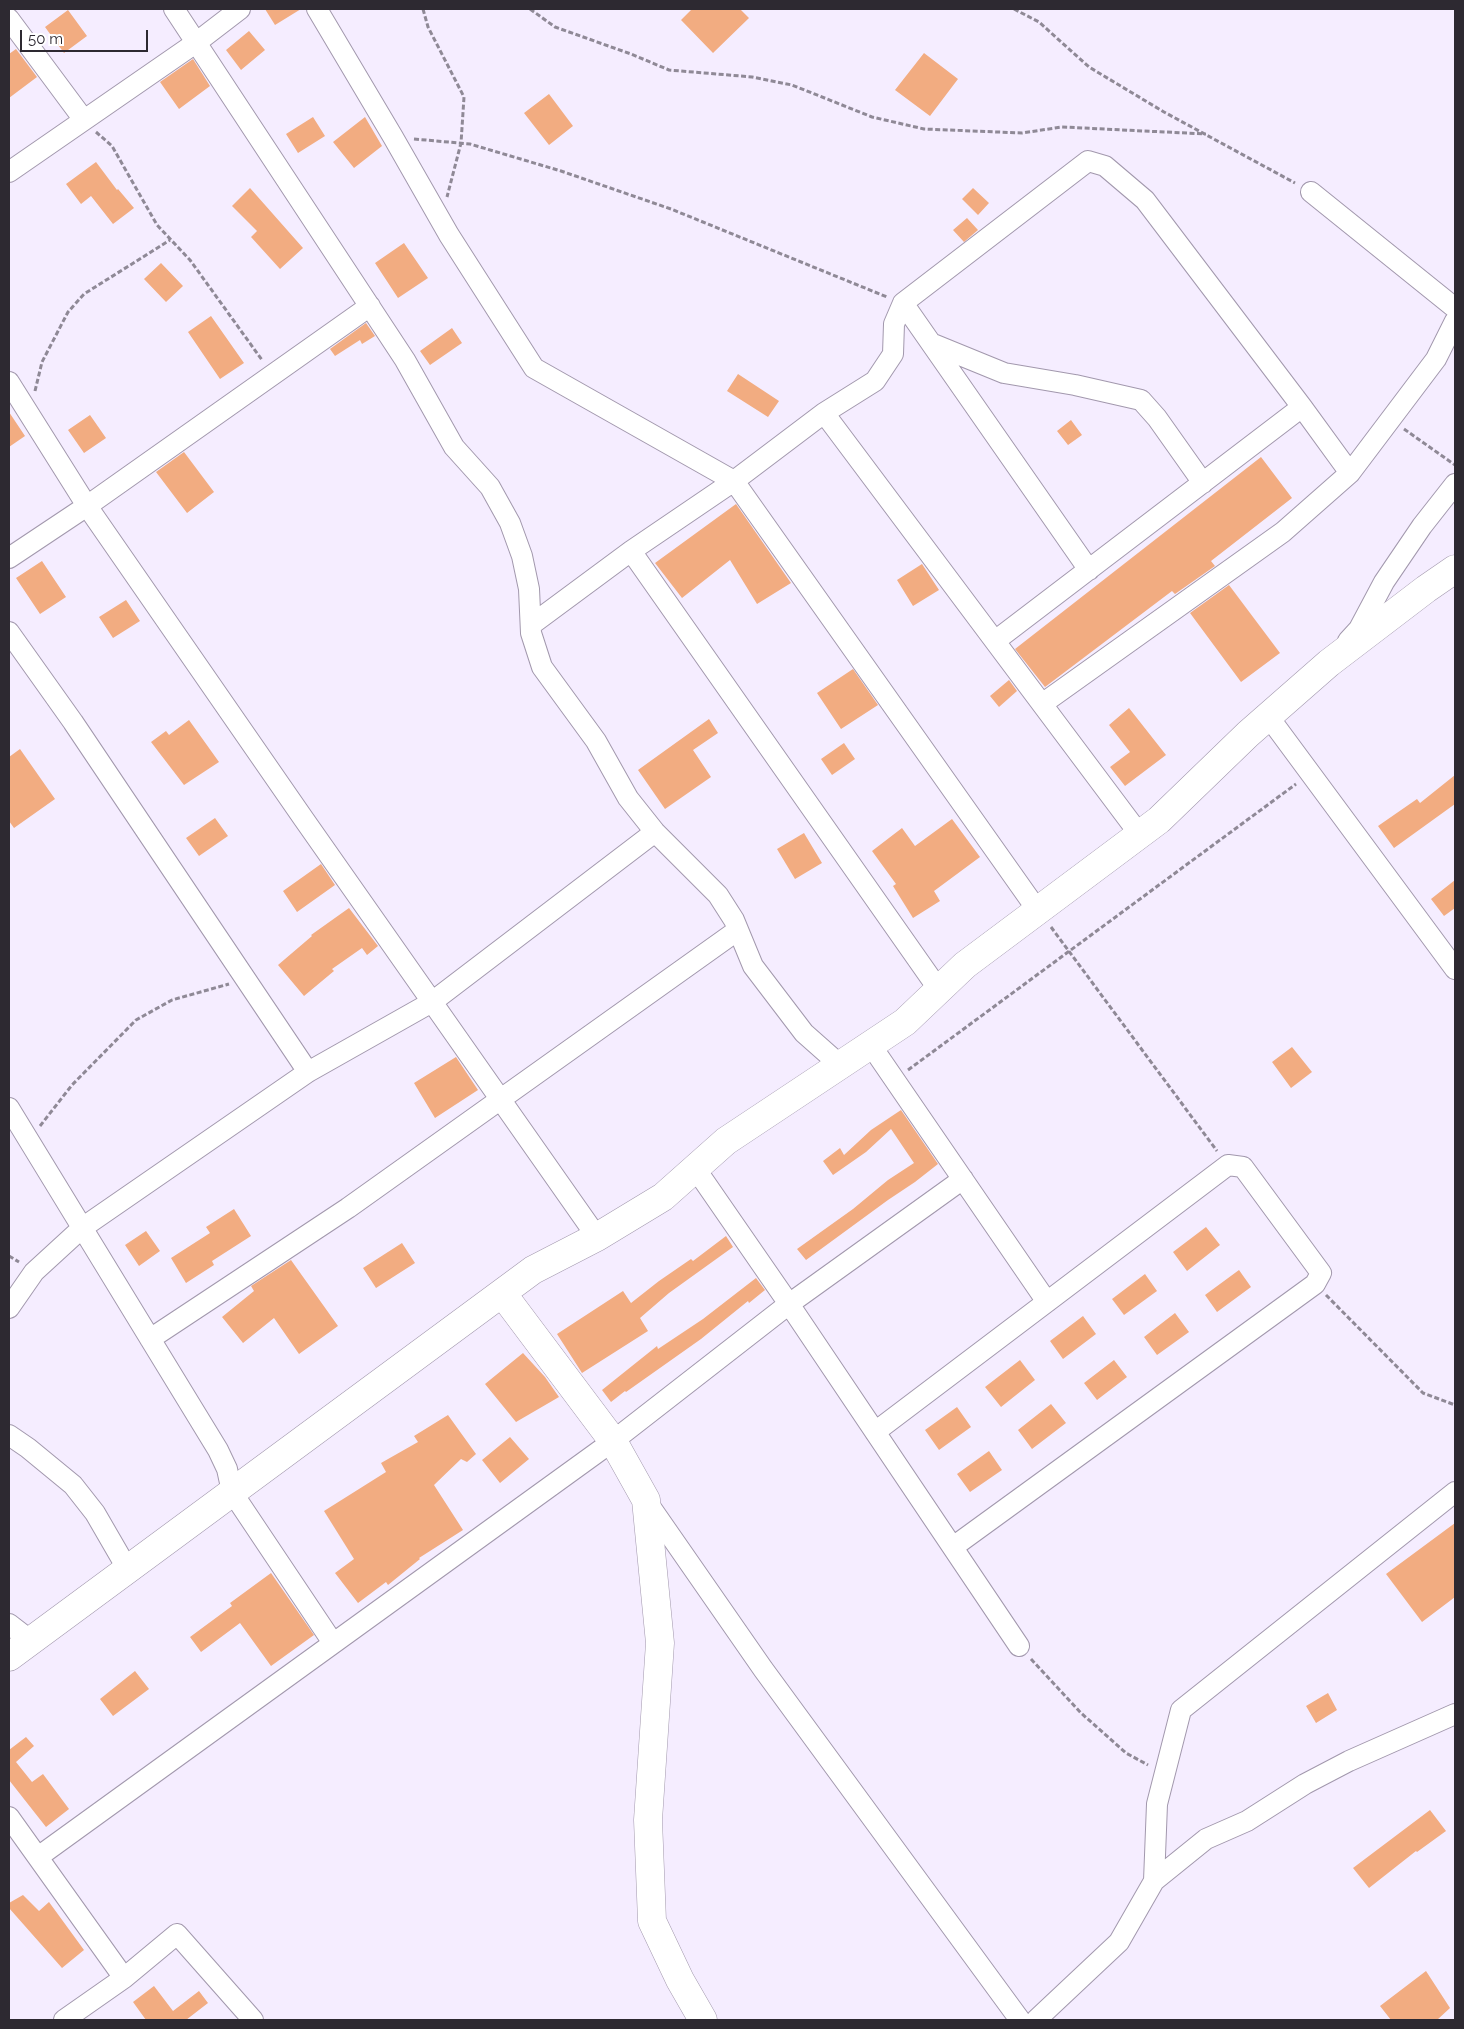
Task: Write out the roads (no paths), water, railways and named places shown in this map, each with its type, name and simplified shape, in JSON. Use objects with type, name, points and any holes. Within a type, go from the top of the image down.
[{"type":"main road","points":[[9,1657],[533,1270],[597,1236],[663,1197],[726,1141],[839,1064],[906,1022],[965,965],[1159,820],[1268,716],[1328,663],[1426,588],[1455,569]]},
{"type":"main road","points":[[502,1293],[612,1441],[646,1500],[660,1643],[648,1820],[652,1921],[680,1980],[703,2020]]},
{"type":"street","points":[[174,9],[405,360],[454,447],[490,487],[510,523],[522,556],[529,589],[531,632],[542,668],[596,741],[628,798],[655,832],[718,894],[738,930],[753,966],[804,1033],[839,1064]]},
{"type":"street","points":[[9,172],[197,42],[240,9]]},
{"type":"street","points":[[317,9],[393,136],[441,222],[534,368],[734,481],[1038,910]]},
{"type":"street","points":[[9,19],[84,120]]},
{"type":"street","points":[[531,625],[631,551],[734,481],[824,413],[875,381],[893,354],[894,324],[903,303],[1088,162],[1105,166],[1145,200],[1350,473]]},
{"type":"street","points":[[1311,192],[1455,308]]},
{"type":"street","points":[[903,303],[1089,570]]},
{"type":"street","points":[[9,558],[87,506],[370,306]]},
{"type":"street","points":[[1042,704],[1283,532],[1350,473],[1436,358],[1455,321]]},
{"type":"street","points":[[933,344],[1004,373],[1075,385],[1141,400],[1157,418],[1203,483]]},
{"type":"street","points":[[9,382],[87,506],[597,1236]]},
{"type":"street","points":[[995,641],[1302,407]]},
{"type":"street","points":[[824,413],[1140,835]]},
{"type":"street","points":[[1328,663],[1359,629],[1384,582],[1422,526],[1455,484]]},
{"type":"street","points":[[631,551],[939,990]]},
{"type":"street","points":[[9,632],[73,722],[308,1072]]},
{"type":"street","points":[[1268,716],[1455,969]]},
{"type":"street","points":[[9,1308],[34,1272],[82,1228],[308,1072],[432,1002],[655,832]]},
{"type":"street","points":[[150,1339],[348,1208],[738,930]]},
{"type":"street","points":[[870,1044],[1046,1302]]},
{"type":"street","points":[[9,1108],[218,1450],[227,1469],[232,1492],[333,1643]]},
{"type":"street","points":[[874,1432],[1228,1165],[1243,1167],[1320,1273],[1315,1284],[953,1547]]},
{"type":"street","points":[[695,1168],[789,1304],[1019,1646]]},
{"type":"street","points":[[38,1857],[612,1441],[789,1304],[963,1179]]},
{"type":"street","points":[[9,1436],[28,1448],[73,1485],[95,1512],[128,1570]]},
{"type":"street","points":[[1154,1881],[1157,1804],[1181,1710],[1455,1492]]},
{"type":"street","points":[[646,1500],[763,1669],[1020,2020]]},
{"type":"street","points":[[9,1624],[31,1642]]},
{"type":"street","points":[[1036,2020],[1119,1942],[1154,1881],[1206,1839],[1247,1821],[1305,1784],[1349,1761],[1455,1714]]},
{"type":"street","points":[[9,1817],[124,1978]]},
{"type":"street","points":[[64,2020],[124,1978],[177,1934],[253,2020]]}]
